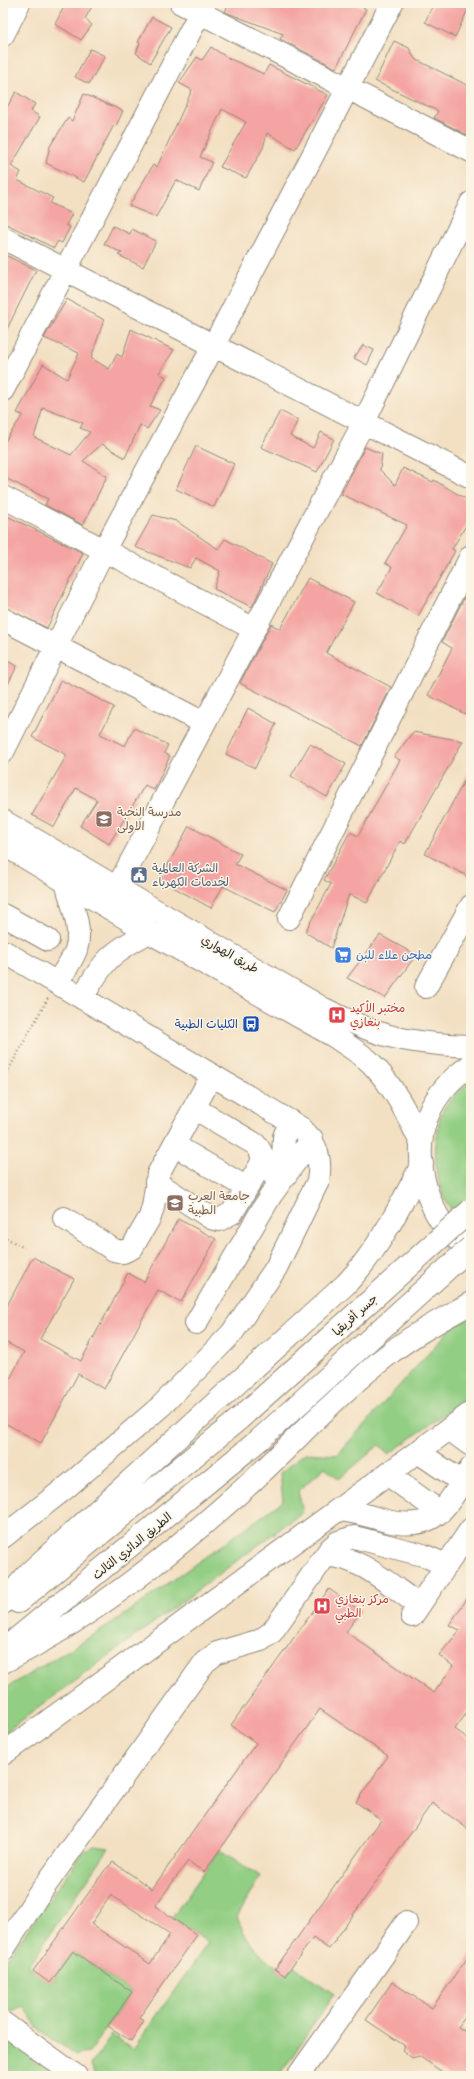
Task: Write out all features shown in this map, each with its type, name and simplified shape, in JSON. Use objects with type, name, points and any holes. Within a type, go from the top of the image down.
[{"type":"main road","points":[[3,12],[14,3]]},
{"type":"main road","points":[[3,35],[19,3]]},
{"type":"main road","points":[[3,752],[104,550],[214,345],[392,3]]},
{"type":"main road","points":[[3,390],[67,270],[195,6],[347,89],[471,151]]},
{"type":"main road","points":[[117,888],[364,422],[471,203]]},
{"type":"main road","points":[[3,238],[471,477]]},
{"type":"main road","points":[[3,497],[254,628]]},
{"type":"main road","points":[[289,918],[471,556]]},
{"type":"main road","points":[[3,619],[204,723]]},
{"type":"main road","name":"طريق الهواري","points":[[3,821],[324,1009],[360,1026],[387,1036],[416,1041],[471,1046]]},
{"type":"main road","name":"طريق الهواري","points":[[3,844],[149,932],[332,1035],[355,1050],[370,1062],[389,1084],[406,1110],[421,1153]]},
{"type":"main road","points":[[57,982],[76,950],[78,932],[66,882]]},
{"type":"main road","points":[[426,987],[471,906]]},
{"type":"main road","points":[[3,946],[10,919],[48,940]]},
{"type":"main road","points":[[82,998],[102,964],[118,949],[149,932]]},
{"type":"main road","points":[[76,950],[84,960],[96,964],[102,964]]},
{"type":"main road","points":[[3,951],[301,1128],[312,1139],[318,1152],[321,1166],[318,1181],[276,1268],[232,1333],[161,1406],[68,1486],[3,1537]]},
{"type":"main road","points":[[3,1603],[29,1573],[346,1284],[365,1264],[387,1230],[421,1153],[427,1118],[440,1093],[456,1075],[471,1065]]},
{"type":"main road","points":[[64,1218],[114,1250],[119,1252],[128,1250],[134,1244],[150,1218],[158,1174],[212,1075]]},
{"type":"main road","points":[[156,1182],[211,1218],[220,1220],[232,1213],[262,1162],[259,1148],[194,1108]]},
{"type":"main road","points":[[271,1195],[274,1179],[284,1158],[285,1132],[290,1121]]},
{"type":"main road","points":[[196,1323],[271,1195],[312,1139]]},
{"type":"main road","points":[[174,1145],[247,1188]]},
{"type":"main road","points":[[421,1153],[428,1196],[440,1222],[459,1243],[471,1248]]},
{"type":"main road","name":"جسر أفريقيا","points":[[3,1613],[239,1419],[471,1210]]},
{"type":"main road","name":"الطريق الدائري الثالث","points":[[3,1650],[259,1440],[471,1248]]},
{"type":"main road","points":[[3,1662],[28,1650],[103,1602],[159,1559],[238,1494],[346,1391],[389,1354],[427,1328],[471,1303]]},
{"type":"main road","points":[[3,1754],[471,1413]]},
{"type":"main road","points":[[449,1429],[471,1445]]},
{"type":"main road","points":[[338,1510],[355,1512],[402,1525],[423,1523],[440,1512],[466,1475],[418,1452]]},
{"type":"main road","points":[[387,1474],[440,1512]]},
{"type":"main road","points":[[326,1556],[345,1558],[357,1563],[384,1581],[416,1611],[446,1565],[469,1536]]},
{"type":"main road","points":[[3,1950],[37,1897],[205,1662],[217,1652],[260,1640],[272,1632],[326,1556],[338,1542],[354,1537],[429,1557],[446,1565]]},
{"type":"main road","points":[[384,1581],[386,1563],[400,1549]]},
{"type":"main road","points":[[298,2076],[406,1923]]},
{"type":"main road","points":[[3,2023],[76,2076]]},
{"type":"path","points":[[3,1080],[57,982]]},
{"type":"path","points":[[3,1236],[24,1248]]},
{"type":"green space","points":[[471,1081],[471,1228],[460,1220],[444,1198],[437,1172],[436,1144],[441,1114],[458,1091]]},
{"type":"green space","points":[[471,1318],[471,1395],[389,1454],[379,1445],[339,1479],[325,1467],[298,1491],[303,1512],[3,1734],[3,1690],[113,1623],[283,1501],[280,1473],[305,1453],[337,1455],[452,1327]]},
{"type":"green space","points":[[94,1846],[109,1848],[28,1966],[50,1983],[73,1951],[132,1992],[88,2053],[76,2055],[38,2029],[24,2006],[12,2012],[3,2005],[3,1964],[83,1852]]},
{"type":"green space","points":[[220,1850],[260,1876],[237,1917],[248,1940],[262,1956],[276,1966],[275,1969],[285,1976],[294,1966],[334,1994],[279,2076],[95,2076],[91,2065],[112,2035],[133,2049],[208,1943],[172,1917]]},
{"type":"green space","points":[[3,2028],[71,2076],[3,2076]]},
{"type":"building","points":[[66,3],[84,3],[92,6],[85,19],[92,25],[81,40],[55,24]]},
{"type":"building","points":[[229,3],[354,3],[366,9],[336,68],[280,39],[283,34],[225,12]]},
{"type":"building","points":[[434,3],[471,3],[455,37],[425,22]]},
{"type":"building","points":[[152,17],[171,27],[150,63],[136,53],[140,43],[138,42]]},
{"type":"building","points":[[394,41],[409,48],[415,59],[471,87],[471,137],[434,118],[438,111],[375,81]]},
{"type":"building","points":[[211,47],[228,58],[264,74],[269,65],[328,95],[295,149],[267,133],[263,148],[246,178],[220,167],[246,122],[222,109],[200,157],[212,162],[199,191],[176,180],[156,217],[129,206],[153,165],[157,167],[192,90],[179,83],[197,57],[202,60]]},
{"type":"building","points":[[90,49],[105,56],[89,84],[75,77]]},
{"type":"building","points":[[16,92],[35,104],[31,111],[40,117],[11,166],[21,172],[17,180],[53,198],[50,203],[72,214],[66,225],[70,227],[62,243],[58,241],[54,248],[3,222],[3,114]]},
{"type":"building","points":[[84,94],[123,111],[84,182],[46,163],[50,146],[68,118],[72,121]]},
{"type":"building","points":[[113,226],[130,234],[132,229],[156,241],[143,267],[118,255],[122,253],[104,244]]},
{"type":"building","points":[[3,254],[36,270],[3,337]]},
{"type":"building","points":[[67,299],[104,320],[91,358],[109,369],[117,354],[122,357],[131,329],[174,350],[159,373],[166,377],[150,406],[160,410],[147,429],[140,425],[125,458],[102,444],[83,461],[107,476],[83,525],[45,505],[48,499],[3,477],[3,444],[23,415],[17,413],[43,364],[67,379],[79,353],[44,338]],"holes":[[[43,408],[83,423],[80,428],[90,432],[71,455],[34,437]]]},
{"type":"building","points":[[363,345],[374,350],[367,365],[354,358]]},
{"type":"building","points":[[280,411],[298,420],[290,436],[313,448],[321,432],[334,439],[317,472],[261,447]]},
{"type":"building","points":[[196,446],[234,464],[214,507],[176,489]]},
{"type":"building","points":[[365,447],[382,454],[380,470],[395,485],[403,468],[433,482],[434,480],[471,502],[471,517],[452,549],[455,551],[418,616],[377,593],[392,567],[385,563],[407,525],[341,494]]},
{"type":"building","points":[[3,514],[83,553],[47,628],[3,607]]},
{"type":"building","points":[[153,515],[176,521],[218,549],[225,539],[272,564],[252,607],[214,589],[220,571],[196,558],[190,568],[135,547]]},
{"type":"building","points":[[308,578],[354,602],[326,653],[391,687],[362,746],[240,683],[271,624],[280,629]]},
{"type":"building","points":[[471,584],[471,717],[428,695],[452,648],[442,642]]},
{"type":"building","points":[[3,659],[17,666],[3,694]]},
{"type":"building","points":[[61,680],[114,707],[100,734],[125,746],[134,728],[168,745],[164,753],[170,756],[154,790],[145,785],[109,844],[80,826],[97,800],[76,788],[54,827],[32,815],[67,755],[32,737]]},
{"type":"building","points":[[248,708],[276,724],[255,768],[226,754]]},
{"type":"building","points":[[413,732],[463,741],[405,844],[400,841],[367,903],[349,894],[331,948],[305,932],[331,884],[324,880],[350,832],[358,836],[400,760],[394,757]]},
{"type":"building","points":[[310,744],[346,764],[327,797],[291,776]]},
{"type":"building","points":[[471,768],[471,878],[425,854]]},
{"type":"building","points":[[189,826],[241,854],[235,864],[287,890],[275,912],[223,886],[211,908],[160,880]]},
{"type":"building","points":[[380,935],[416,955],[385,998],[347,978]]},
{"type":"building","points":[[178,1219],[216,1239],[181,1302],[158,1290],[104,1389],[78,1374],[41,1443],[3,1422],[3,1392],[24,1352],[3,1341],[3,1313],[33,1257],[74,1279],[40,1339],[81,1361],[128,1273],[144,1282]]},
{"type":"building","points":[[329,1589],[361,1611],[346,1632],[434,1693],[453,1666],[439,1655],[460,1630],[449,1625],[471,1593],[471,1707],[455,1729],[471,1741],[471,1831],[432,1803],[329,1949],[313,1938],[285,1976],[275,1969],[381,1820],[356,1802],[388,1756],[320,1709],[204,1872],[188,1861],[155,1906],[197,1935],[139,2018],[144,2021],[131,2041],[108,2026],[132,1992],[73,1951],[50,1983],[33,1971],[105,1870],[113,1862],[152,1889],[256,1743],[231,1725]],"holes":[[[111,1895],[170,1934],[150,1964],[91,1924]]]},
{"type":"building","points":[[471,1953],[471,2009],[458,2027],[471,2035],[471,2076],[448,2076],[419,2056],[412,2058],[402,2050],[405,2046],[366,2020],[392,1982],[432,2008]]},
{"type":"place","name":"مدرسة النخبة الاولى","points":[[104,819]]},
{"type":"place","name":"الشركة العالمية لخدمات الكهرباء","points":[[139,875]]},
{"type":"place","name":"مطحن علاء للبن","points":[[343,955]]},
{"type":"place","name":"مختبر الأكيد بنغازي","points":[[337,1015]]},
{"type":"place","name":"الكليات الطبية","points":[[251,1024]]},
{"type":"place","name":"جامعة العرب الطبية","points":[[175,1203]]},
{"type":"place","name":"مركز بنغازي الطبي","points":[[322,1606]]}]
